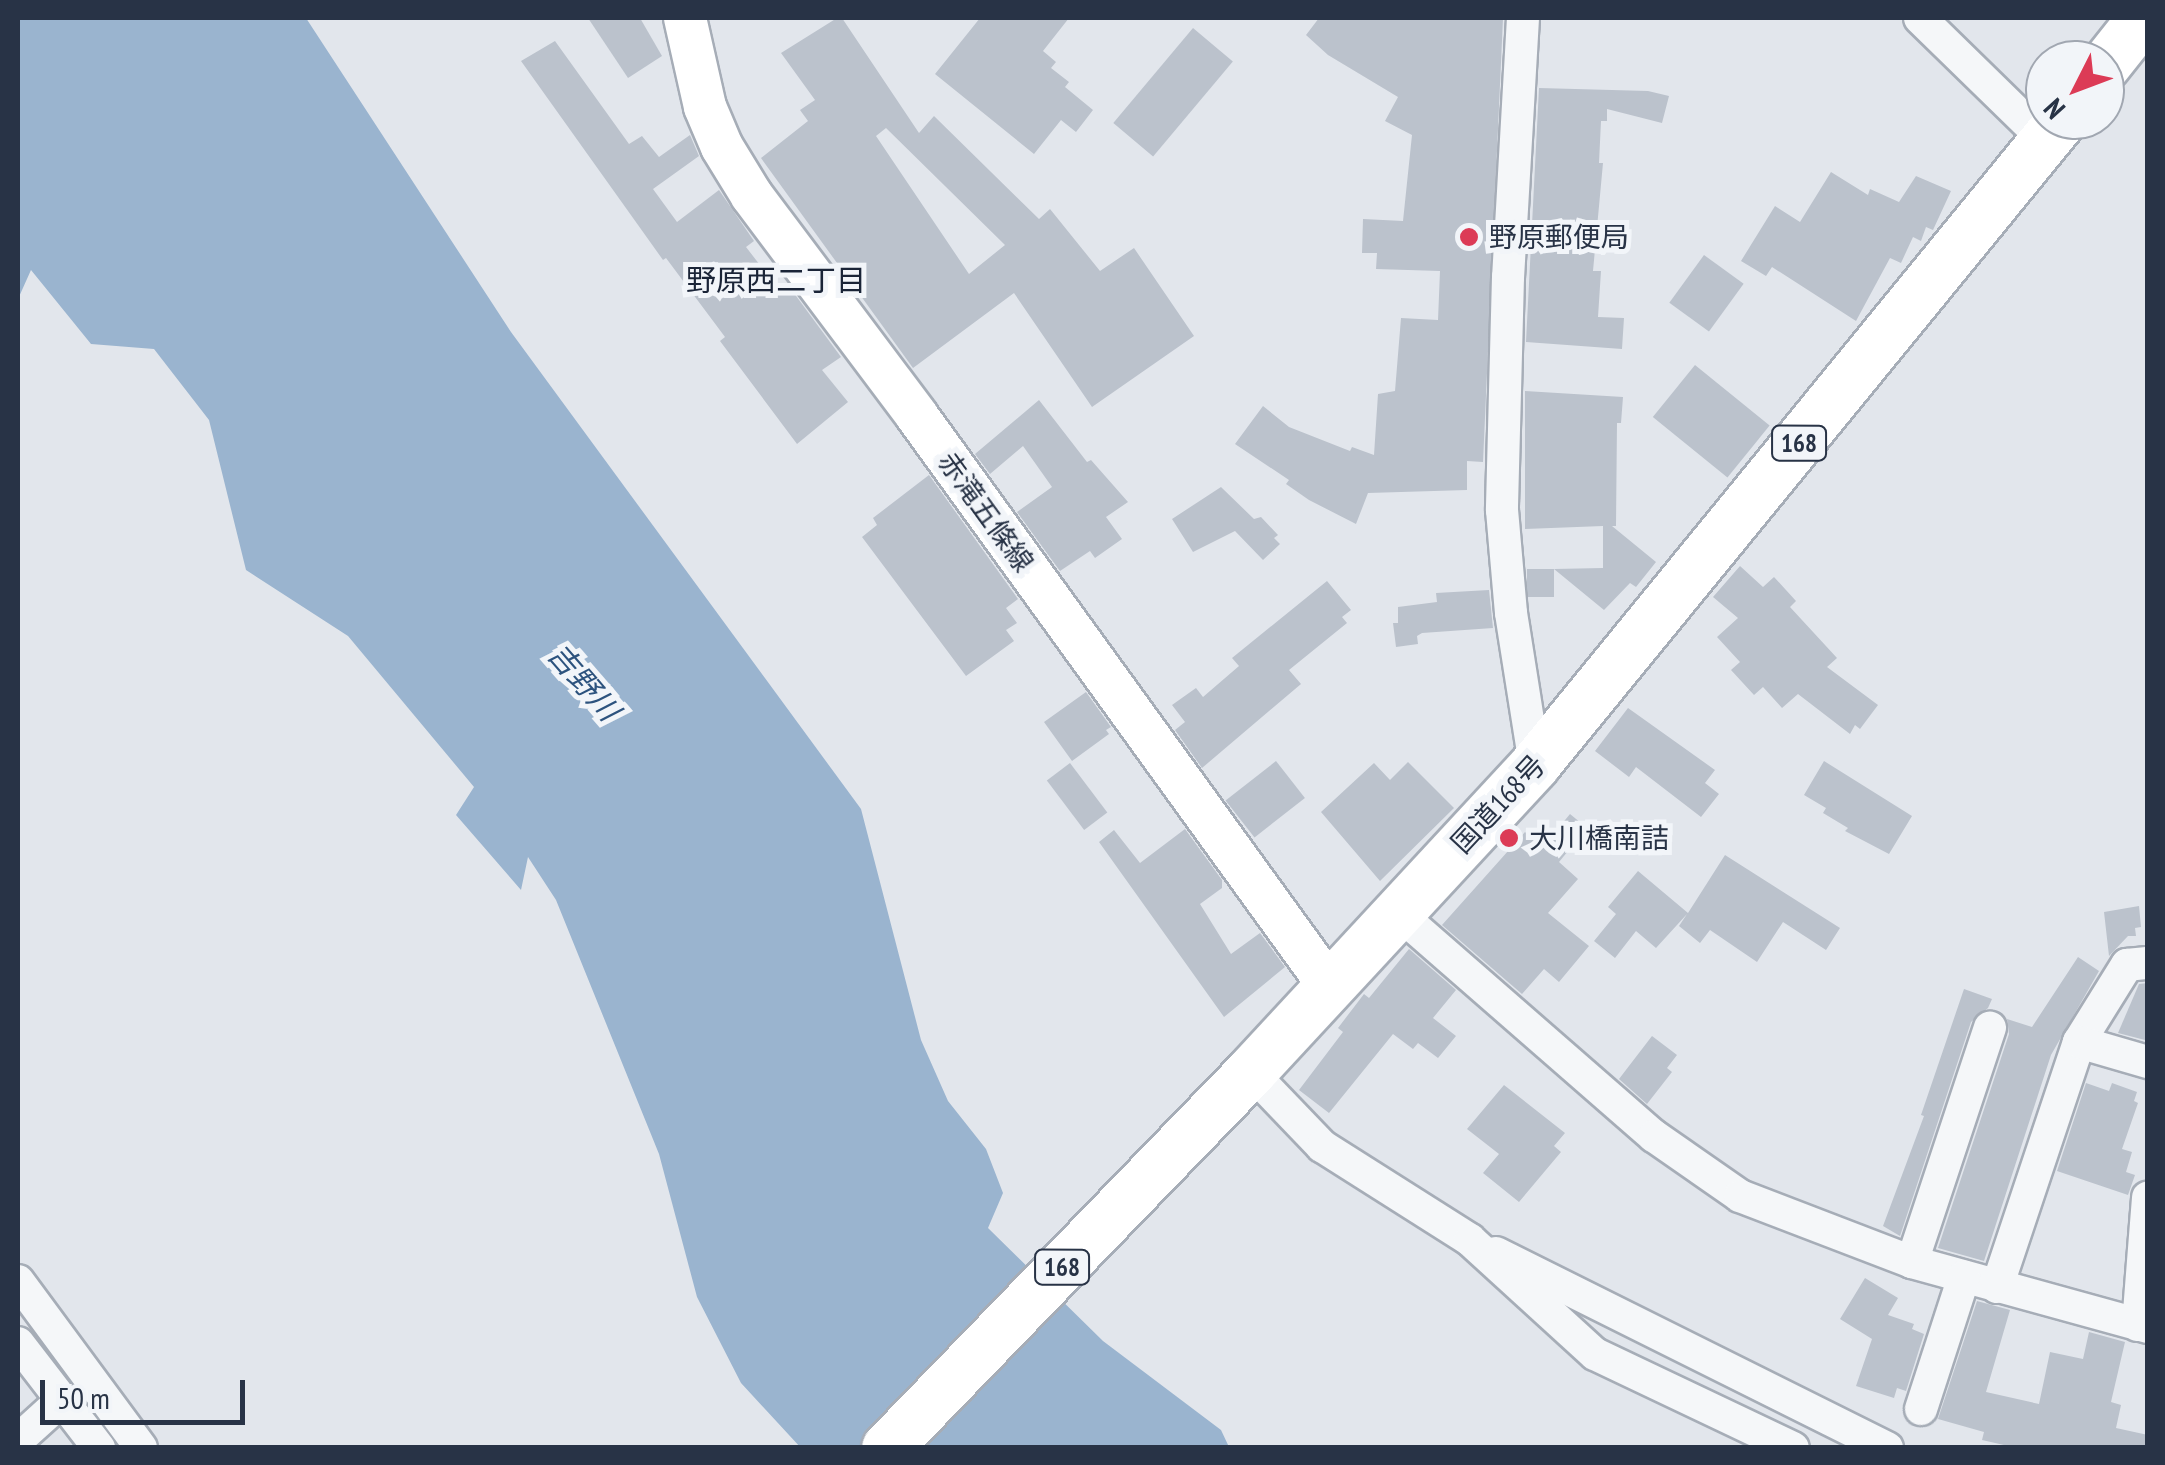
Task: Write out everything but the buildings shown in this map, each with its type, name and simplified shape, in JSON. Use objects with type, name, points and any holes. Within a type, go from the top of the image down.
[{"type":"highway","points":[[2125,41],[2143,18]]},
{"type":"highway","name":"国道168号","points":[[887,1448],[1244,1079],[1535,765],[2046,140]]},
{"type":"main road","name":"赤滝五條線","points":[[685,18],[705,107],[722,147],[752,196],[1330,986]]},
{"type":"street","points":[[1523,18],[1509,258],[1502,510],[1512,614],[1535,765]]},
{"type":"street","points":[[1920,18],[2025,106]]},
{"type":"street","points":[[1397,912],[1654,1136],[1740,1196],[1912,1262],[2142,1326],[2148,1197]]},
{"type":"street","points":[[1997,1287],[2079,1042],[2126,965],[2146,963]]},
{"type":"street","points":[[1912,1262],[1990,1028]]},
{"type":"street","points":[[2079,1042],[2148,1062]]},
{"type":"street","points":[[1244,1079],[1322,1146],[1470,1240],[1887,1448]]},
{"type":"street","points":[[1470,1240],[1594,1354],[1793,1448]]},
{"type":"street","points":[[1921,1409],[1964,1277]]},
{"type":"street","points":[[18,1281],[141,1448]]},
{"type":"street","points":[[18,1343],[98,1448]]},
{"type":"street","points":[[18,1440],[61,1401]]},
{"type":"water","name":"吉野川","points":[[18,18],[306,18],[511,332],[861,809],[921,1040],[948,1101],[986,1149],[1003,1193],[988,1228],[1103,1341],[1221,1430],[1229,1447],[801,1448],[741,1383],[697,1297],[659,1154],[556,900],[528,857],[521,890],[456,815],[474,787],[348,636],[246,570],[209,420],[154,349],[91,344],[31,270],[18,299]]},
{"type":"place","name":"野原郵便局","points":[[1469,237]]},
{"type":"place","name":"大川橋南詰","points":[[1509,838]]},
{"type":"district","name":"野原西二丁目","points":[[776,280]]}]
